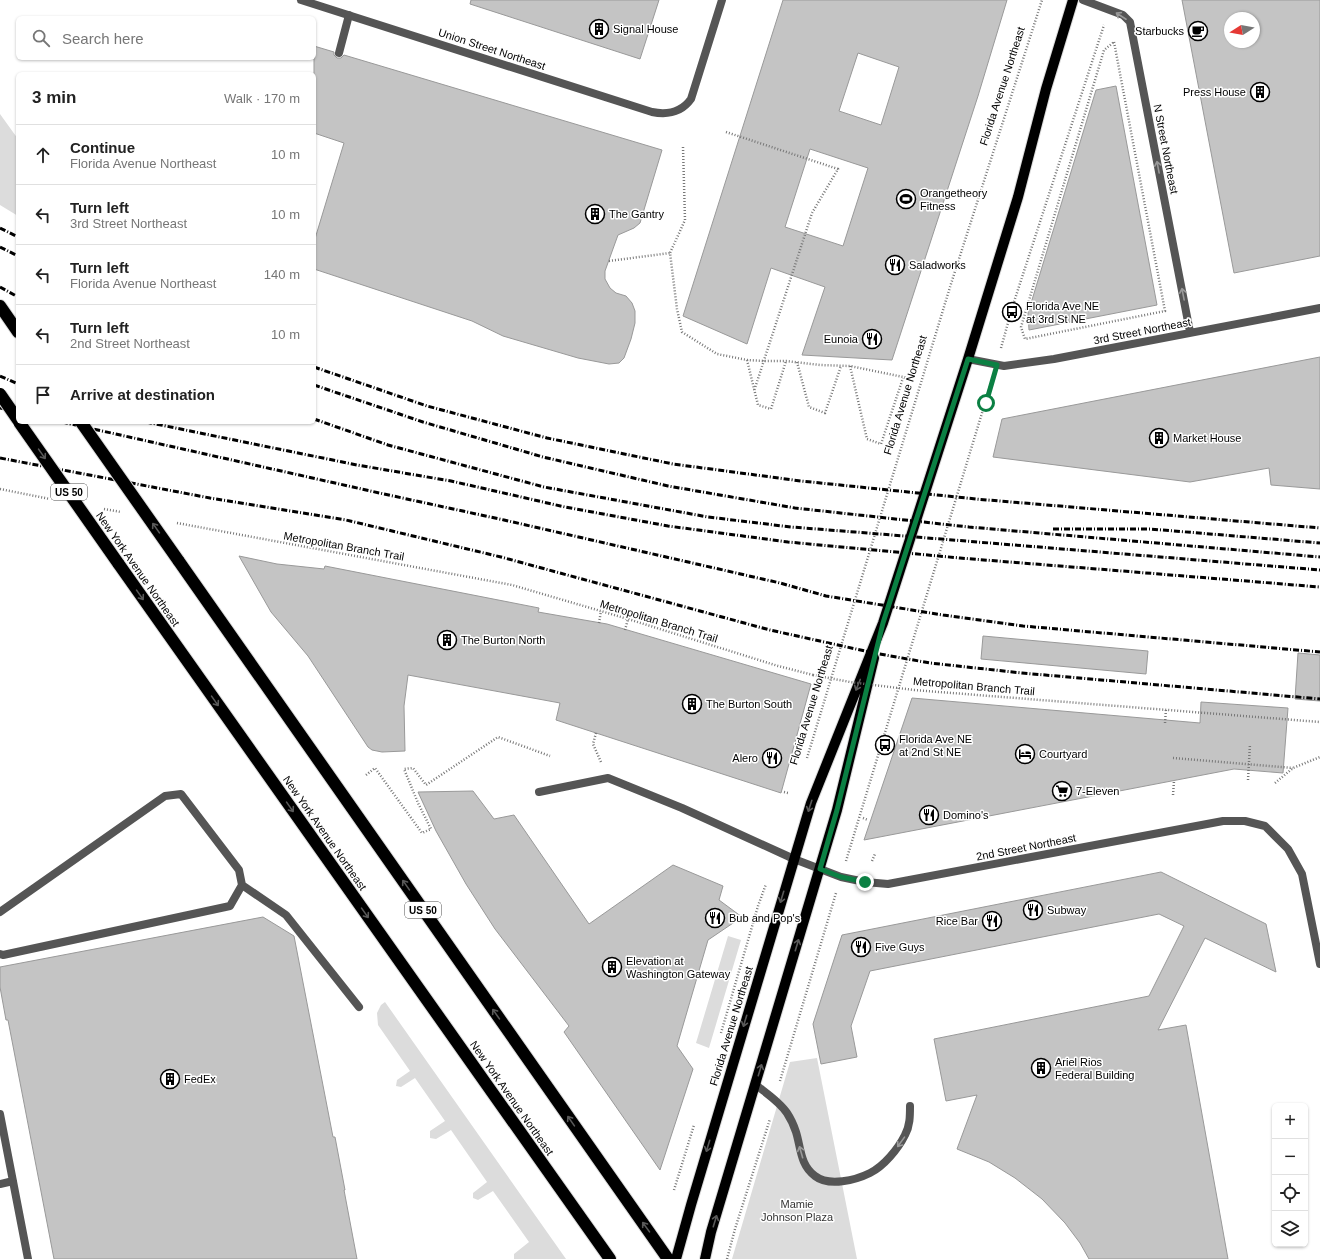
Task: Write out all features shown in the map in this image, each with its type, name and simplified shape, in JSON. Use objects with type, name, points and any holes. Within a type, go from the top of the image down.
[{"type":"highway","points":[[0,306],[16,329]]},
{"type":"highway","name":"New York Avenue Northeast","points":[[0,394],[16,417]]},
{"type":"highway","name":"New York Avenue Northeast","points":[[21,424],[610,1259]]},
{"type":"highway","name":"US 50","points":[[82,424],[668,1259]]},
{"type":"main road","name":"Florida Avenue Northeast","points":[[676,1259],[690,1205],[811,803],[883,623],[968,359],[1018,197],[1045,94],[1073,0]]},
{"type":"main road","name":"Florida Avenue Northeast","points":[[705,1259],[711,1232],[837,810],[883,623]]},
{"type":"street","name":"Union Street Northeast","points":[[301,0],[652,112],[665,114],[683,108],[691,99],[722,0]]},
{"type":"street","name":"N Street Northeast","points":[[1083,0],[1123,14],[1130,22],[1190,332]]},
{"type":"street","points":[[339,53],[349,15]]},
{"type":"street","name":"3rd Street Northeast","points":[[968,359],[1004,366],[1054,359],[1320,308]]},
{"type":"street","points":[[539,792],[608,778]]},
{"type":"street","name":"2nd Street Northeast","points":[[608,778],[682,808],[794,860],[841,877],[865,882],[888,884],[1223,821],[1245,821],[1266,826],[1288,849],[1302,874],[1320,964]]},
{"type":"street","points":[[0,912],[165,796],[181,794],[239,870],[242,885],[230,906],[3,955],[0,954]]},
{"type":"street","points":[[242,885],[286,915],[359,1007]]},
{"type":"street","points":[[756,1085],[787,1112],[796,1132],[805,1165],[815,1177],[829,1181],[845,1182],[870,1173],[890,1157],[906,1135],[910,1119],[910,1106]]},
{"type":"street","points":[[0,1114],[28,1259]]},
{"type":"street","points":[[0,1184],[13,1181]]},
{"type":"path","name":"Florida Avenue Northeast","points":[[807,759],[950,287],[1042,0]]},
{"type":"path","points":[[856,824],[982,418],[1013,305],[1099,39]]},
{"type":"path","points":[[1114,42],[1165,311],[1025,338],[1021,327],[1082,122],[1104,50],[1114,42]]},
{"type":"path","points":[[726,132],[838,169],[812,213],[754,391]]},
{"type":"path","points":[[683,147],[685,220],[670,253],[677,309],[682,332],[717,354],[764,362],[786,361],[820,365],[850,366],[913,379]]},
{"type":"path","points":[[609,261],[670,253]]},
{"type":"path","points":[[747,360],[758,405],[771,409],[786,361]]},
{"type":"path","points":[[797,362],[809,407],[825,413],[841,366]]},
{"type":"path","points":[[850,366],[867,439],[881,444],[903,378]]},
{"type":"path","points":[[0,490],[53,500]]},
{"type":"path","points":[[99,508],[122,513]]},
{"type":"path","name":"Metropolitan Branch Trail","points":[[175,523],[489,580],[527,589],[628,619],[778,666],[850,682],[914,690],[1320,722]]},
{"type":"path","points":[[599,623],[601,611]]},
{"type":"path","points":[[625,630],[628,619]]},
{"type":"path","points":[[1165,723],[1166,709]]},
{"type":"path","points":[[596,733],[593,744],[608,778]]},
{"type":"path","points":[[366,775],[376,768],[422,833],[431,829],[404,769],[413,768],[426,784],[498,737],[550,756]]},
{"type":"path","points":[[1248,780],[1250,744]]},
{"type":"path","points":[[1173,758],[1293,768]]},
{"type":"path","points":[[1275,783],[1293,768],[1320,758]]},
{"type":"path","points":[[1173,795],[1174,781]]},
{"type":"path","points":[[784,792],[788,793]]},
{"type":"path","points":[[863,818],[868,820]]},
{"type":"path","points":[[872,861],[874,854]]},
{"type":"path","points":[[719,1039],[758,906]]},
{"type":"path","points":[[782,1071],[825,928]]},
{"type":"path","points":[[727,1259],[770,1117]]},
{"type":"path","points":[[682,1163],[694,1123]]},
{"type":"green space","points":[[0,114],[16,136],[16,215],[0,205]]},
{"type":"green space","points":[[728,936],[741,940],[709,1048],[696,1043]]},
{"type":"green space","points":[[385,1002],[566,1259],[514,1259],[514,1254],[529,1242],[493,1191],[478,1200],[473,1198],[473,1193],[487,1182],[451,1130],[436,1139],[430,1138],[430,1131],[445,1121],[415,1078],[401,1087],[396,1086],[397,1080],[410,1071],[378,1025],[377,1013],[381,1005]]},
{"type":"green space","name":"Mamie Johnson Plaza","points":[[817,1058],[857,1259],[732,1259],[790,1062]]},
{"type":"building","name":"Signal House","points":[[471,0],[659,0],[640,59],[470,4]]},
{"type":"building","points":[[783,0],[1007,0],[978,96],[892,360],[802,355],[825,287],[771,268],[747,344],[683,316]],"holes":[[[858,53],[899,67],[881,125],[839,111]],[[810,149],[868,168],[843,246],[785,227]]]},
{"type":"building","name":"Press House","points":[[1182,0],[1320,0],[1320,256],[1234,273]]},
{"type":"building","name":"The Gantry","points":[[316,47],[334,52],[334,55],[337,58],[341,58],[344,55],[662,150],[640,223],[634,228],[618,235],[605,271],[605,279],[610,288],[616,293],[626,296],[632,303],[635,311],[635,323],[624,358],[619,363],[609,364],[578,358],[503,336],[472,321],[316,270],[316,235],[344,143],[316,134],[316,72],[314,72]]},
{"type":"building","points":[[1116,86],[1157,305],[1029,330],[1028,313],[1096,90]]},
{"type":"building","name":"Market House","points":[[1320,357],[1320,489],[1271,485],[1269,468],[1190,482],[993,457],[1002,419]]},
{"type":"building","points":[[239,556],[277,564],[324,569],[325,566],[539,608],[538,612],[607,624],[811,684],[781,793],[556,720],[560,703],[408,675],[404,706],[405,751],[382,752],[372,750],[368,747],[308,656],[271,612]]},
{"type":"building","points":[[983,636],[1148,651],[1146,674],[981,659]]},
{"type":"building","points":[[1298,653],[1320,655],[1320,701],[1295,699]]},
{"type":"building","name":"Courtyard","points":[[912,698],[1200,723],[1201,702],[1288,708],[1283,773],[1234,769],[864,840]]},
{"type":"building","name":"Elevation at Washington Gateway","points":[[473,791],[494,819],[514,815],[589,924],[673,865],[723,886],[719,900],[742,917],[708,940],[677,1046],[693,1069],[660,1170],[564,1032],[569,1026],[495,929],[466,884],[436,831],[418,792]]},
{"type":"building","name":"Ariel Rios Federal Building","points":[[1161,872],[1266,924],[1276,972],[1205,938],[1158,1030],[1186,1025],[1228,1259],[1089,1259],[1080,1243],[1065,1223],[1042,1199],[1015,1178],[989,1162],[957,1149],[977,1095],[946,1101],[934,1039],[1149,996],[1184,926],[1159,914],[870,971],[851,1026],[857,1057],[821,1064],[813,1024],[842,935]]},
{"type":"building","name":"FedEx","points":[[263,917],[294,936],[333,1137],[335,1137],[357,1259],[54,1259],[8,1020],[6,1020],[0,987],[0,967]]},
{"type":"railway","points":[[0,228],[16,236]]},
{"type":"railway","points":[[0,247],[16,255]]},
{"type":"railway","points":[[0,287],[16,296]]},
{"type":"railway","points":[[316,368],[427,406],[547,438],[673,464],[801,481],[976,499],[1320,528]]},
{"type":"railway","points":[[0,376],[16,383]]},
{"type":"railway","points":[[316,386],[423,422],[543,457],[668,486],[795,508],[969,527],[1320,557]]},
{"type":"railway","points":[[0,408],[16,412]]},
{"type":"railway","points":[[316,420],[388,445],[544,487],[708,517],[791,527],[1320,570]]},
{"type":"railway","points":[[71,424],[504,520],[780,583],[826,596],[1023,626],[1320,652]]},
{"type":"railway","points":[[156,424],[357,465],[451,481],[565,507],[668,526],[788,542],[960,558],[1320,587]]},
{"type":"railway","points":[[0,458],[210,498],[346,520],[501,557],[770,630],[874,653],[930,663],[1022,673],[1320,699]]},
{"type":"railway","points":[[1053,529],[1150,529],[1320,543]]},
{"type":"place","name":"Signal House","points":[[599,29]]},
{"type":"place","name":"Starbucks","points":[[1198,31]]},
{"type":"place","name":"Press House","points":[[1260,92]]},
{"type":"place","name":"Orangetheory Fitness","points":[[906,199]]},
{"type":"place","name":"The Gantry","points":[[595,214]]},
{"type":"place","name":"Saladworks","points":[[895,265]]},
{"type":"place","name":"Florida Ave NE at 3rd St NE","points":[[1012,312]]},
{"type":"place","name":"Eunoia","points":[[872,339]]},
{"type":"place","name":"Market House","points":[[1159,438]]},
{"type":"place","name":"The Burton North","points":[[447,640]]},
{"type":"place","name":"The Burton South","points":[[692,704]]},
{"type":"place","name":"Florida Ave NE at 2nd St NE","points":[[885,745]]},
{"type":"place","name":"Courtyard","points":[[1025,754]]},
{"type":"place","name":"Alero","points":[[772,758]]},
{"type":"place","name":"7-Eleven","points":[[1062,791]]},
{"type":"place","name":"Domino's","points":[[929,815]]},
{"type":"place","name":"Subway","points":[[1033,910]]},
{"type":"place","name":"Bub and Pop's","points":[[715,918]]},
{"type":"place","name":"Rice Bar","points":[[992,921]]},
{"type":"place","name":"Five Guys","points":[[861,947]]},
{"type":"place","name":"Elevation at Washington Gateway","points":[[612,967]]},
{"type":"place","name":"Ariel Rios Federal Building","points":[[1041,1068]]},
{"type":"place","name":"FedEx","points":[[170,1079]]},
{"type":"route","points":[[865,882],[841,877],[820,869],[837,810],[883,623],[968,359],[997,365],[986,403]]}]
